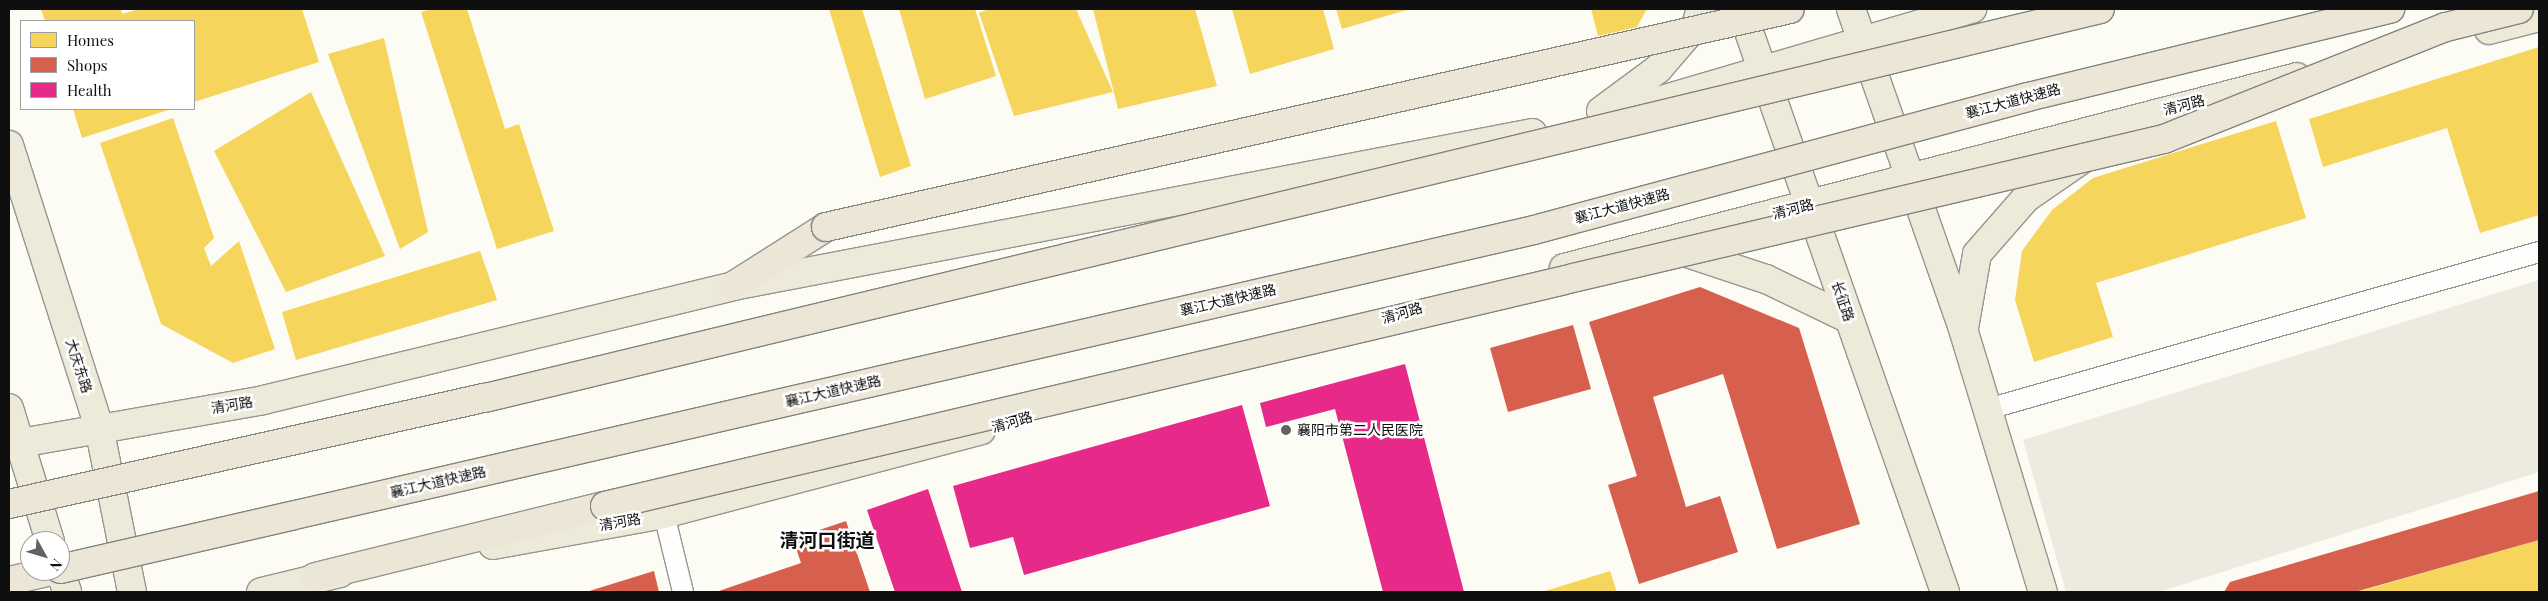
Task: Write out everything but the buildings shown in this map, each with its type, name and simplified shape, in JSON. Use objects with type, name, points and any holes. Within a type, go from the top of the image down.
[{"type":"highway","points":[[734,286],[826,227],[1790,9]]},
{"type":"highway","points":[[9,504],[485,398],[2100,9]]},
{"type":"highway","name":"襄江大道快速路","points":[[70,567],[1534,230],[2028,97],[2390,9]]},
{"type":"highway","points":[[315,577],[605,506],[2164,139],[2446,27],[2519,9]]},
{"type":"main road","points":[[1582,124],[1658,69],[1696,24],[1701,9]]},
{"type":"main road","name":"长征路","points":[[1741,9],[1945,592]]},
{"type":"main road","points":[[1851,9],[1908,179],[1964,329],[2043,592]]},
{"type":"main road","name":"清河路","points":[[13,444],[98,427],[263,400],[734,286],[1582,124],[1762,67],[1861,38],[1972,9]]},
{"type":"main road","name":"清河路","points":[[261,592],[315,577],[664,514],[1654,242],[1810,206],[2151,113],[2539,17]]},
{"type":"main road","points":[[1964,329],[1977,254],[2026,198],[2151,113]]},
{"type":"main road","name":"大庆东路","points":[[9,145],[98,427],[132,592]]},
{"type":"main road","points":[[1654,242],[1766,279],[1849,319]]},
{"type":"main road","points":[[9,408],[13,444],[46,531]]},
{"type":"lane","points":[[1988,409],[2539,252]]},
{"type":"lane","points":[[664,514],[683,592]]},
{"type":"shaded area","points":[[2539,280],[2539,472],[2159,592],[2066,592],[2023,440]]},
{"type":"place","name":"襄阳市第二人民医院","points":[[1286,430]]},
{"type":"district","name":"清河口街道","points":[[827,540]]}]
